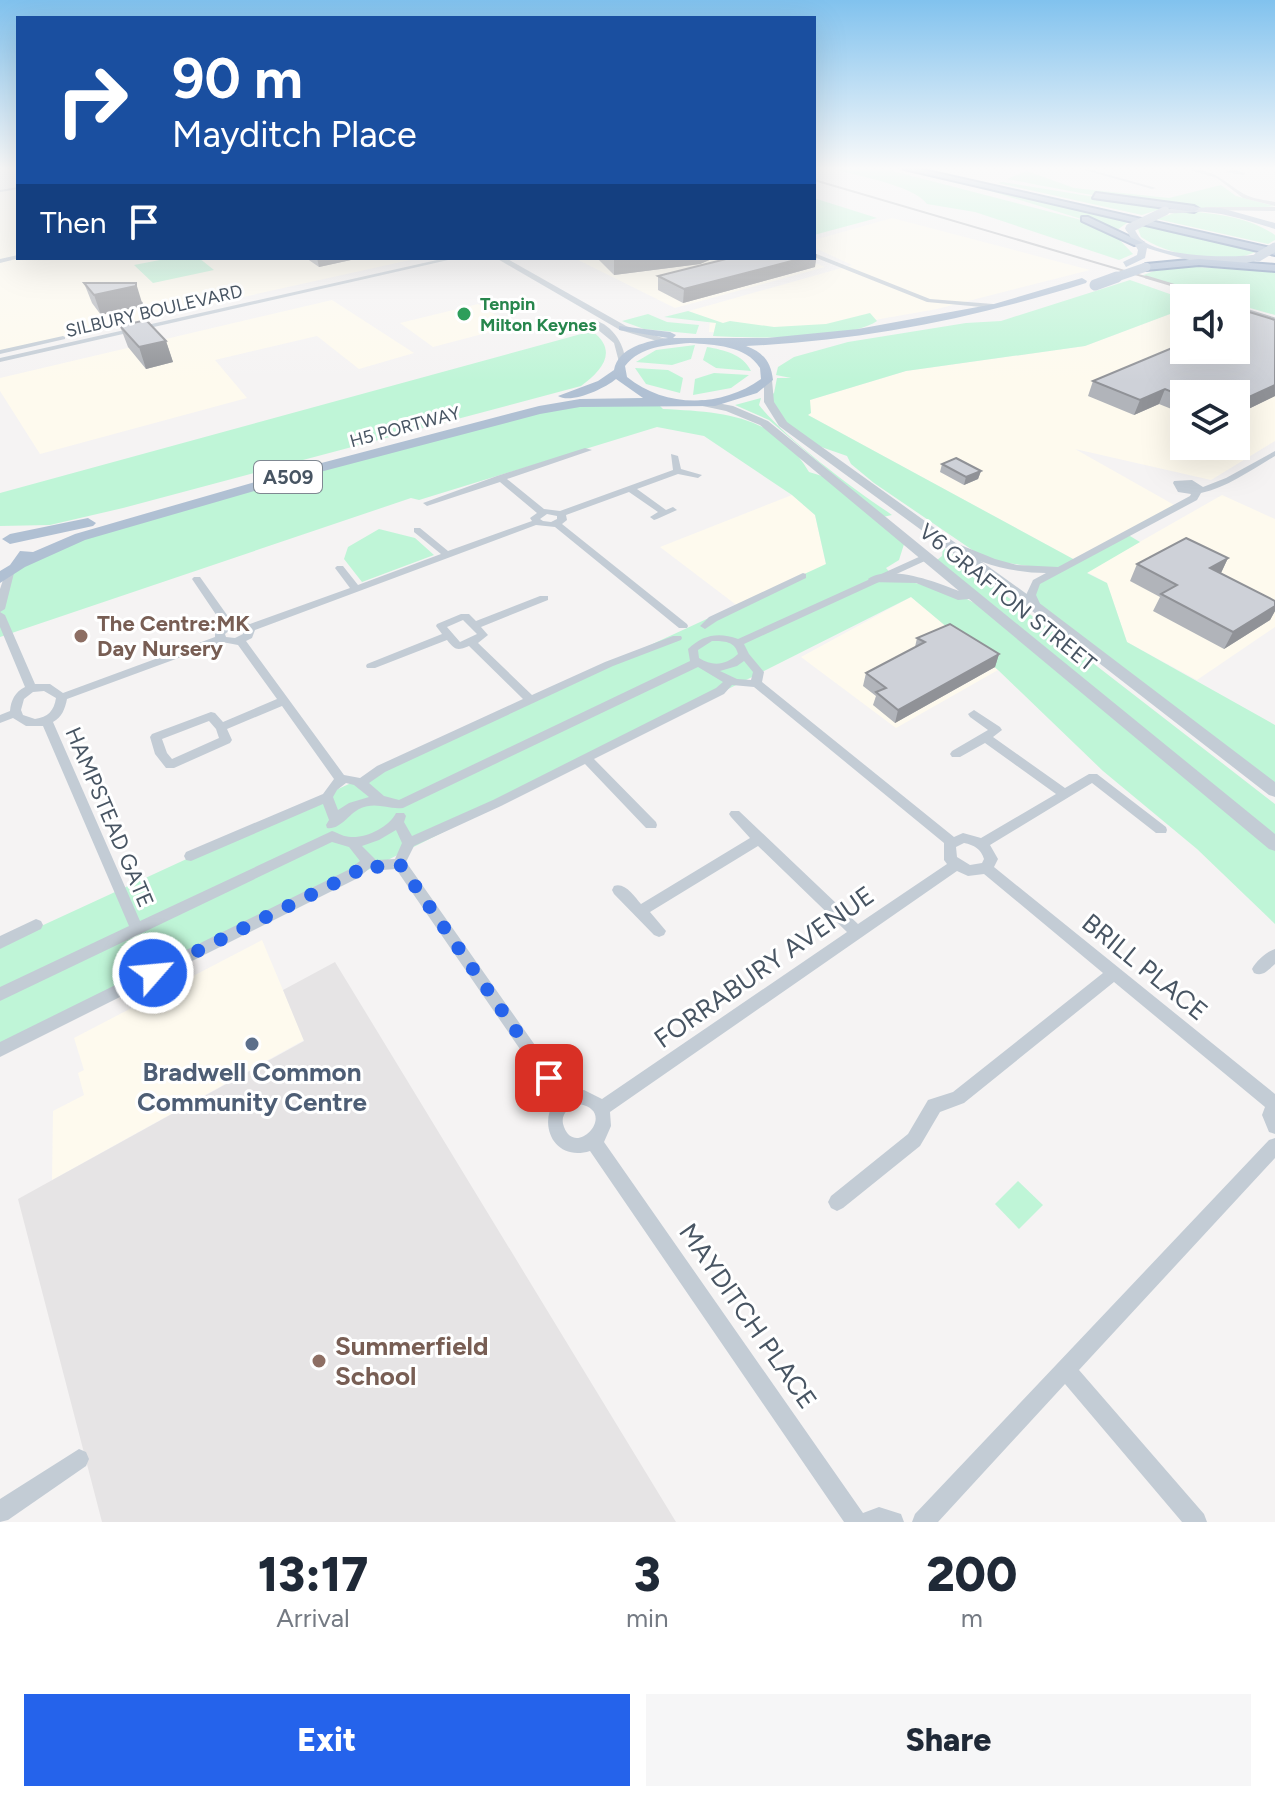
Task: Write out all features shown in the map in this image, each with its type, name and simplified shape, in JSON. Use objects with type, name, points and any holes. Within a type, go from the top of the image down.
[{"type":"highway","points":[[1131,240],[1138,243]]},
{"type":"highway","points":[[1234,240],[1275,249]]},
{"type":"highway","points":[[1236,240],[1275,249]]},
{"type":"highway","points":[[1242,260],[1275,266]]},
{"type":"highway","points":[[1146,267],[1199,262],[1275,266]]},
{"type":"main road","points":[[1136,240],[1138,243],[1204,259],[1242,260],[1275,249]]},
{"type":"main road","name":"A509","points":[[1138,243],[1143,250],[1142,256],[1126,264],[1082,281],[994,306],[825,337],[777,342],[688,338],[667,341],[640,348],[620,365],[626,384],[641,393],[668,401],[702,403],[747,394],[782,356],[1005,315],[1164,260],[1204,259]]},
{"type":"main road","points":[[623,328],[688,338]]},
{"type":"main road","name":"A509","points":[[716,340],[747,350],[767,374]]},
{"type":"main road","name":"H5 PORTWAY","points":[[5,538],[79,525],[587,390],[620,365]]},
{"type":"main road","name":"H5 PORTWAY","points":[[10,571],[80,537],[305,472],[539,410],[591,403],[668,401]]},
{"type":"main road","points":[[5,538],[25,548],[26,555],[10,571]]},
{"type":"street","points":[[816,256],[929,301],[962,306],[994,306]]},
{"type":"street","name":"SILBURY BOULEVARD","points":[[0,360],[213,304],[425,260]]},
{"type":"street","name":"SILBURY BOULEVARD","points":[[0,352],[220,311],[425,260]]},
{"type":"street","points":[[496,260],[623,328],[667,341]]},
{"type":"street","points":[[496,260],[607,330],[618,342],[620,365]]},
{"type":"street","points":[[320,280],[328,286]]},
{"type":"street","points":[[929,301],[939,311],[932,318]]},
{"type":"street","points":[[213,304],[220,311]]},
{"type":"street","name":"V6 GRAFTON STREET","points":[[767,374],[769,402],[783,424],[1037,608],[1275,791]]},
{"type":"street","name":"V6 GRAFTON STREET","points":[[702,403],[729,408],[764,423],[1275,844]]},
{"type":"street","points":[[427,503],[588,450]]},
{"type":"street","points":[[1176,506],[1181,490],[1239,473],[1275,453]]},
{"type":"street","points":[[674,456],[677,471]]},
{"type":"street","points":[[250,628],[540,517],[559,519],[677,471],[698,475]]},
{"type":"street","points":[[500,478],[540,517]]},
{"type":"street","points":[[1037,608],[1031,595],[1036,582],[1194,498],[1196,487]]},
{"type":"street","points":[[630,488],[669,511],[654,517]]},
{"type":"street","points":[[559,519],[683,626]]},
{"type":"street","points":[[417,530],[447,555]]},
{"type":"street","points":[[890,572],[914,549],[936,547],[936,535],[1001,564],[1032,570],[1059,569]]},
{"type":"street","points":[[709,668],[731,665],[741,649],[890,572],[906,560],[914,549]]},
{"type":"street","points":[[340,568],[355,588]]},
{"type":"street","points":[[0,609],[10,571]]},
{"type":"street","points":[[705,626],[713,619],[803,576]]},
{"type":"street","points":[[875,579],[899,577],[933,583],[996,615]]},
{"type":"street","points":[[197,579],[229,626]]},
{"type":"street","points":[[476,625],[544,598]]},
{"type":"street","points":[[0,615],[31,688]]},
{"type":"street","points":[[465,616],[483,635],[458,647],[447,636],[441,626],[465,616]]},
{"type":"street","points":[[756,683],[759,672],[741,649],[698,623],[683,626],[678,631],[677,638],[694,658],[730,681],[744,685],[756,683],[952,842]]},
{"type":"street","points":[[221,639],[220,633],[229,626],[244,624],[250,628]]},
{"type":"street","points":[[62,697],[221,639],[241,641],[250,633],[250,628]]},
{"type":"street","points":[[371,666],[447,636]]},
{"type":"street","points":[[694,658],[696,644],[719,637]]},
{"type":"street","points":[[362,782],[381,769],[609,664],[677,638]]},
{"type":"street","points":[[241,641],[341,780]]},
{"type":"street","points":[[471,642],[531,701]]},
{"type":"street","points":[[191,856],[327,797],[332,787],[348,778],[362,782],[379,799],[399,805],[694,658]]},
{"type":"street","points":[[399,863],[409,843],[497,803],[720,691],[730,681]]},
{"type":"street","points":[[46,687],[62,697],[57,714],[47,721],[34,724],[21,720],[15,713],[15,704],[21,694],[31,688],[46,687]]},
{"type":"street","points":[[221,727],[285,700]]},
{"type":"street","points":[[0,719],[15,713]]},
{"type":"street","points":[[956,754],[996,730],[974,714]]},
{"type":"street","points":[[211,716],[221,727],[226,740],[170,765],[161,754],[156,737],[211,716]]},
{"type":"street","name":"HAMPSTEAD GATE","points":[[47,721],[137,929]]},
{"type":"street","points":[[985,737],[1065,794]]},
{"type":"street","points":[[586,758],[651,825]]},
{"type":"street","points":[[981,844],[1098,774],[1161,830]]},
{"type":"street","points":[[327,797],[335,819]]},
{"type":"street","points":[[332,836],[331,826],[335,819],[356,806],[379,799]]},
{"type":"street","points":[[399,805],[398,822],[409,843]]},
{"type":"street","points":[[735,814],[856,931]]},
{"type":"street","points":[[332,836],[353,843],[370,839],[398,822]]},
{"type":"street","points":[[0,994],[332,836]]},
{"type":"street","points":[[963,838],[981,844],[991,859],[986,868],[968,871],[955,865],[948,855],[952,842],[963,838]]},
{"type":"street","points":[[640,911],[759,839]]},
{"type":"street","points":[[353,843],[367,863],[378,867],[399,863]]},
{"type":"street","points":[[0,1050],[353,874],[367,863]]},
{"type":"street","points":[[399,863],[566,1102]]},
{"type":"street","name":"FORRABURY AVENUE","points":[[601,1109],[955,865]]},
{"type":"street","name":"BRILL PLACE","points":[[986,868],[1274,1102]]},
{"type":"street","points":[[619,890],[659,931]]},
{"type":"street","points":[[0,943],[36,925]]},
{"type":"street","points":[[1259,969],[1275,955]]},
{"type":"street","points":[[837,1202],[914,1140],[934,1106],[958,1098],[1114,973]]},
{"type":"street","points":[[586,1098],[601,1109],[603,1127],[593,1141],[576,1145],[560,1137],[555,1119],[566,1102],[586,1098]]},
{"type":"street","points":[[1274,1102],[1270,1115],[1275,1126]]},
{"type":"street","name":"MAYDITCH PLACE","points":[[593,1141],[857,1522]]},
{"type":"street","points":[[923,1522],[1275,1146]]},
{"type":"street","points":[[1067,1371],[1196,1522]]},
{"type":"street","points":[[0,1512],[79,1459]]},
{"type":"street","points":[[867,1522],[879,1518],[893,1522]]},
{"type":"shaded area","points":[[0,240],[16,240],[16,260],[410,260],[0,351]]},
{"type":"shaded area","points":[[816,240],[976,240],[1090,270],[937,309],[812,331],[767,334],[709,332],[710,320],[689,311],[852,265],[816,248]]},
{"type":"shaded area","points":[[578,260],[808,260],[825,267],[675,308]]},
{"type":"shaded area","points":[[332,300],[414,353],[359,369],[317,336],[215,360],[247,398],[40,454],[0,391],[0,378]]},
{"type":"shaded area","points":[[478,304],[513,326],[433,347],[400,323]]},
{"type":"shaded area","points":[[1170,314],[1170,364],[1250,364],[1250,342],[1275,329],[1275,441],[1250,456],[1250,380],[1170,380],[1170,460],[1244,460],[1211,480],[1075,449],[1176,506],[1075,560],[808,415],[810,400],[906,371],[1085,346]]},
{"type":"shaded area","points":[[792,495],[815,515],[826,565],[739,607],[660,547]]},
{"type":"shaded area","points":[[1222,495],[1275,519],[1275,627],[1197,680],[1127,642],[1107,583],[1087,572]]},
{"type":"shaded area","points":[[911,597],[998,670],[896,728],[801,657]]},
{"type":"shaded area","points":[[262,940],[304,1040],[52,1180],[53,1111],[84,1095],[78,1073],[84,1070],[74,1038]]},
{"type":"shaded area","name":"Summerfield School","points":[[335,962],[676,1522],[102,1522],[18,1199],[304,1041],[283,990]]},
{"type":"green space","points":[[1059,240],[1120,240],[1133,254],[1119,260]]},
{"type":"green space","points":[[1146,240],[1216,240],[1259,250],[1215,259],[1182,254]]},
{"type":"green space","points":[[1250,240],[1275,240],[1268,244]]},
{"type":"green space","points":[[160,260],[202,260],[214,270],[153,283],[134,265]]},
{"type":"green space","points":[[1182,266],[1275,272],[1275,315],[1250,308],[1250,284],[1170,285],[1141,276],[1159,269]]},
{"type":"green space","points":[[1130,280],[1170,294],[1170,314],[1085,346],[906,371],[810,400],[811,413],[808,415],[1075,560],[1125,533],[1140,542],[1087,573],[1107,583],[1127,642],[1275,725],[1275,791],[1037,608],[1032,587],[1056,570],[987,560],[874,483],[851,464],[847,456],[807,442],[783,424],[769,397],[774,393],[777,378],[791,378],[776,375],[778,367],[794,357],[848,342],[966,323],[1001,321]]},
{"type":"green space","points":[[688,311],[723,323],[730,321],[774,327],[826,324],[870,313],[877,321],[844,332],[822,335],[750,337],[713,336],[716,323],[664,317]]},
{"type":"green space","points":[[648,314],[667,322],[699,325],[696,334],[644,329],[622,321]]},
{"type":"green space","points":[[592,331],[600,338],[606,353],[601,367],[581,386],[123,508],[50,525],[0,526],[0,493]]},
{"type":"green space","points":[[695,345],[691,359],[672,365],[636,362],[656,350]]},
{"type":"green space","points":[[707,347],[738,357],[751,371],[716,368],[703,360]]},
{"type":"green space","points":[[635,368],[668,370],[683,378],[680,393],[646,384]]},
{"type":"green space","points":[[714,373],[749,375],[731,388],[693,395],[695,379]]},
{"type":"green space","points":[[761,398],[759,405],[786,433],[892,515],[883,517],[769,420],[735,405]]},
{"type":"green space","points":[[659,405],[663,409],[707,412],[746,420],[780,439],[809,472],[832,479],[905,541],[899,560],[886,568],[895,578],[956,593],[996,615],[1275,844],[1275,924],[1197,849],[1103,771],[998,670],[911,597],[0,1055],[0,945],[826,564],[815,515],[792,495],[704,436],[657,427],[419,500],[411,498],[0,637],[0,609],[9,573],[50,548],[305,472],[543,412],[582,406]]},
{"type":"green space","points":[[379,529],[415,538],[434,555],[362,582],[344,559],[348,547]]},
{"type":"green space","points":[[943,547],[1275,804],[1275,835],[936,561],[942,556]]},
{"type":"green space","points":[[1018,1181],[1043,1205],[1019,1229],[995,1204]]},
{"type":"building","points":[[722,260],[795,260],[684,289],[658,276]]},
{"type":"building","points":[[84,283],[136,283],[136,286],[94,295]]},
{"type":"building","points":[[1250,312],[1275,320],[1275,385],[1250,397],[1250,380],[1170,380],[1170,391],[1165,389],[1140,400],[1093,381],[1170,349],[1170,364],[1250,364]]},
{"type":"building","points":[[146,320],[166,341],[139,347],[120,326]]},
{"type":"building","points":[[956,458],[981,471],[966,477],[942,464]]},
{"type":"building","points":[[1186,538],[1228,558],[1210,568],[1275,601],[1275,606],[1233,632],[1161,594],[1177,585],[1137,564]]},
{"type":"building","points":[[950,624],[999,654],[898,710],[876,692],[886,688],[866,673],[925,642],[917,638]]},
{"type":"railway","points":[[1019,240],[1152,279]]},
{"type":"railway","points":[[1146,277],[1170,284]]},
{"type":"railway","points":[[1250,311],[1275,319]]},
{"type":"place","name":"Tenpin Milton Keynes","points":[[464,314]]},
{"type":"place","name":"The Centre:MK Day Nursery","points":[[81,636]]},
{"type":"place","name":"Bradwell Common Community Centre","points":[[252,1044]]},
{"type":"place","name":"Summerfield School","points":[[319,1361]]},
{"type":"route","points":[[153,973],[353,874],[367,863],[378,867],[399,863],[549,1078]]}]
